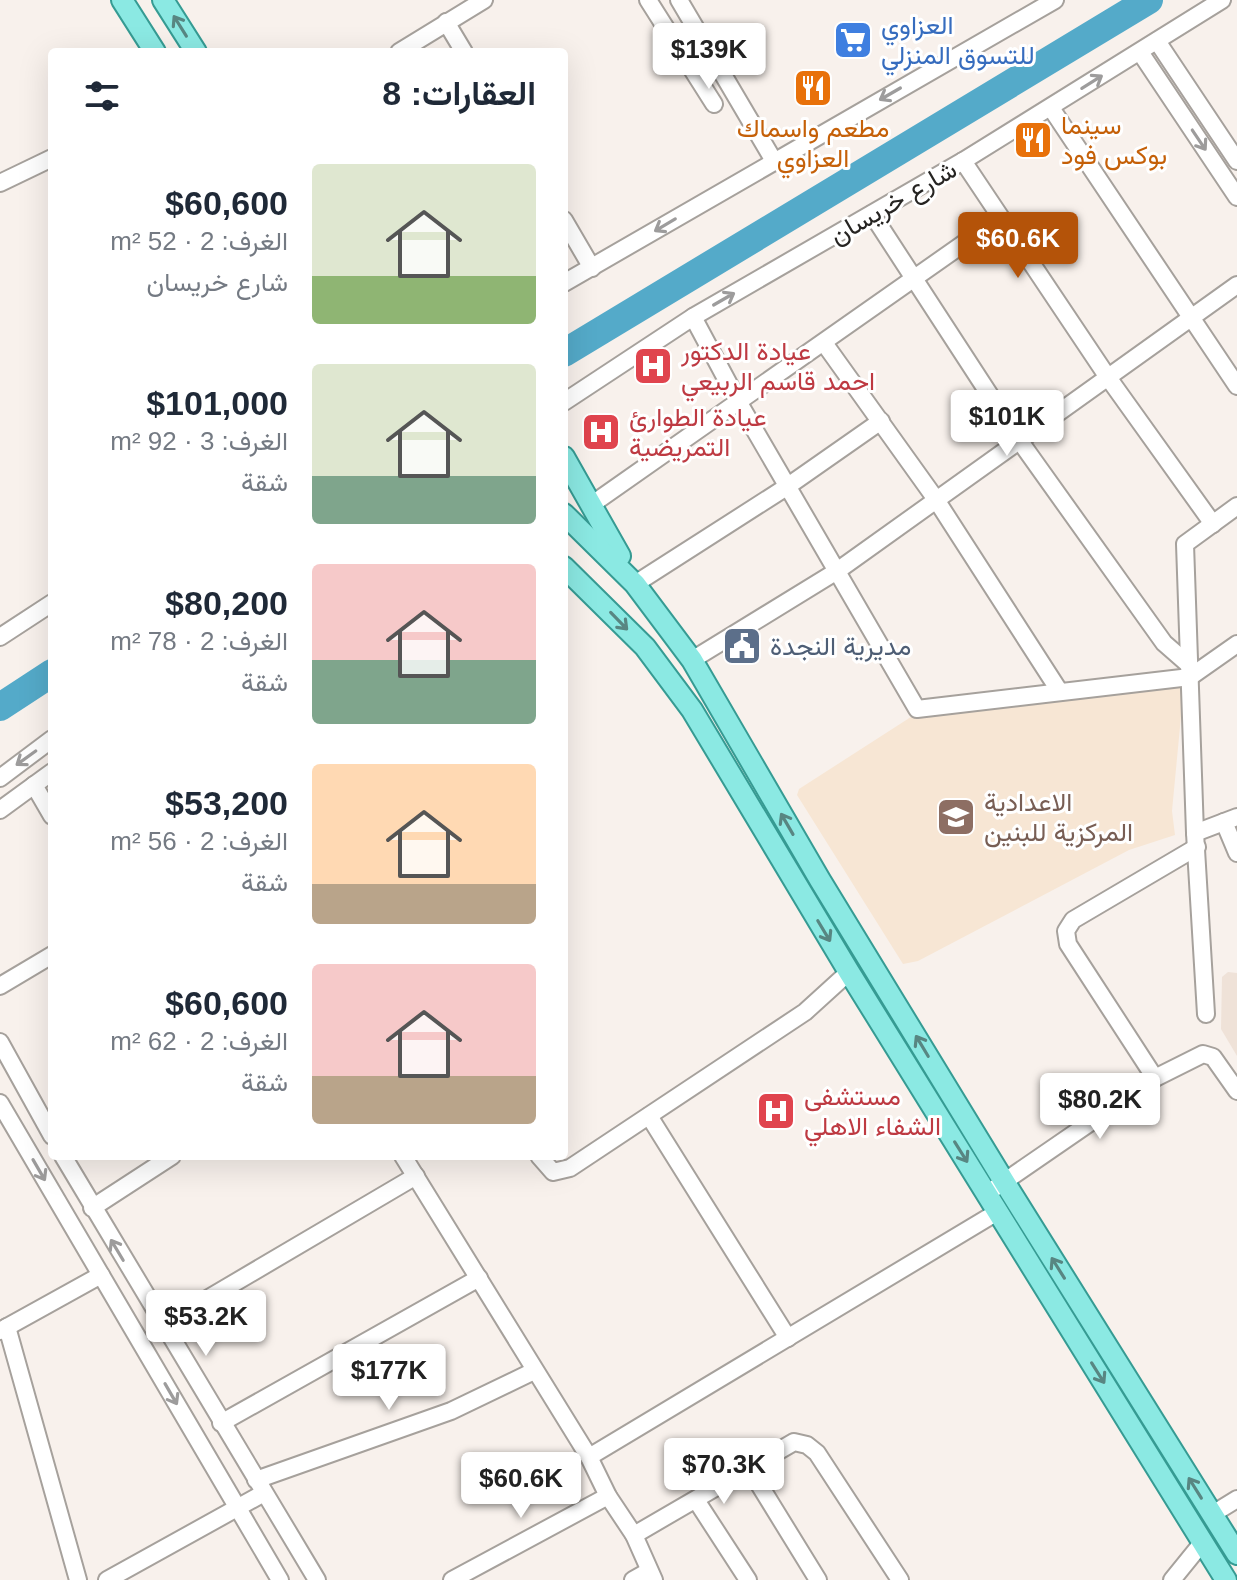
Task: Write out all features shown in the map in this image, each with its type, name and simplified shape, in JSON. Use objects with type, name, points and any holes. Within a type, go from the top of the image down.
[{"type":"main road","points":[[122,0],[152,48]]},
{"type":"main road","points":[[163,0],[193,48]]},
{"type":"main road","points":[[568,464],[635,584],[692,660],[820,880],[996,1188],[999,1211],[1226,1580]]},
{"type":"main road","points":[[568,518],[635,584]]},
{"type":"main road","points":[[568,571],[645,647],[692,710],[849,972],[996,1188],[1237,1554]]},
{"type":"main road","points":[[1202,1543],[1215,1520]]},
{"type":"street","points":[[405,48],[484,0]]},
{"type":"street","points":[[648,0],[714,104]]},
{"type":"street","points":[[679,0],[774,161]]},
{"type":"street","points":[[568,281],[1053,0]]},
{"type":"street","name":"شارع خريسان","points":[[568,399],[693,317],[963,161],[1222,0]]},
{"type":"street","points":[[446,22],[462,48]]},
{"type":"street","points":[[1157,41],[1237,161]]},
{"type":"street","points":[[1140,52],[1237,197]]},
{"type":"street","points":[[1051,108],[1237,386]]},
{"type":"street","points":[[0,183],[48,160]]},
{"type":"street","points":[[963,161],[1107,376],[1213,524]]},
{"type":"street","points":[[872,214],[1019,440],[1164,643],[1189,670]]},
{"type":"street","points":[[591,505],[1000,218]]},
{"type":"street","points":[[568,227],[592,268]]},
{"type":"street","points":[[692,660],[837,571],[1237,285]]},
{"type":"street","points":[[693,317],[739,403],[917,709],[1060,692],[1189,670],[1234,651]]},
{"type":"street","points":[[824,343],[935,498],[1060,692]]},
{"type":"street","points":[[635,584],[788,486],[881,421]]},
{"type":"street","points":[[1206,1014],[1185,544],[1237,506]]},
{"type":"street","points":[[0,637],[48,606]]},
{"type":"street","points":[[0,778],[48,742]]},
{"type":"street","points":[[0,810],[48,775]]},
{"type":"street","points":[[34,785],[48,809]]},
{"type":"street","points":[[1155,1078],[1068,944],[1066,931],[1073,920],[1230,820],[1237,853]]},
{"type":"street","points":[[0,986],[48,957]]},
{"type":"street","points":[[542,1160],[553,1172],[570,1168],[805,1012],[849,972]]},
{"type":"street","points":[[0,1042],[48,1129]]},
{"type":"street","points":[[996,1188],[1155,1078],[1196,1056],[1208,1054],[1237,1091]]},
{"type":"street","points":[[0,1103],[280,1580]]},
{"type":"street","points":[[649,1116],[788,1338]]},
{"type":"street","points":[[65,1160],[317,1580]]},
{"type":"street","points":[[92,1208],[166,1160]]},
{"type":"street","points":[[406,1160],[634,1535],[652,1575],[633,1580]]},
{"type":"street","points":[[163,1325],[416,1176]]},
{"type":"street","points":[[589,1457],[999,1211]]},
{"type":"street","points":[[78,1580],[4,1329],[101,1275]]},
{"type":"street","points":[[221,1423],[479,1278]]},
{"type":"street","points":[[107,1580],[128,1575],[238,1507],[260,1486],[451,1411],[534,1371]]},
{"type":"street","points":[[634,1535],[794,1442],[807,1445],[817,1453],[900,1580]]},
{"type":"street","points":[[749,1468],[818,1580]]},
{"type":"street","points":[[452,1580],[608,1496]]},
{"type":"street","points":[[1215,1520],[1237,1499]]},
{"type":"street","points":[[696,1500],[748,1580]]},
{"type":"street","points":[[1172,1580],[1202,1543]]},
{"type":"shaded area","points":[[1184,685],[1172,811],[1175,835],[1129,850],[918,961],[903,964],[797,795],[799,789],[914,715]]},
{"type":"shaded area","points":[[1228,972],[1237,973],[1237,1056],[1221,1029],[1222,977]]},
{"type":"waterway","points":[[568,351],[1149,0]]},
{"type":"waterway","points":[[0,707],[48,676]]},
{"type":"place","name":"العزاوي للتسوق المنزلي","points":[[853,40]]},
{"type":"place","name":"مطعم واسماك العزاوي","points":[[813,88]]},
{"type":"place","name":"سينما بوكس فود","points":[[1033,140]]},
{"type":"place","name":"عيادة الدكتور احمد قاسم الربيعي","points":[[653,366]]},
{"type":"place","name":"عيادة الطوارئ التمريضية","points":[[601,432]]},
{"type":"place","name":"مديرية النجدة","points":[[742,646]]},
{"type":"place","name":"الاعدادية المركزية للبنين","points":[[956,817]]},
{"type":"place","name":"مستشفى الشفاء الاهلي","points":[[776,1111]]}]
